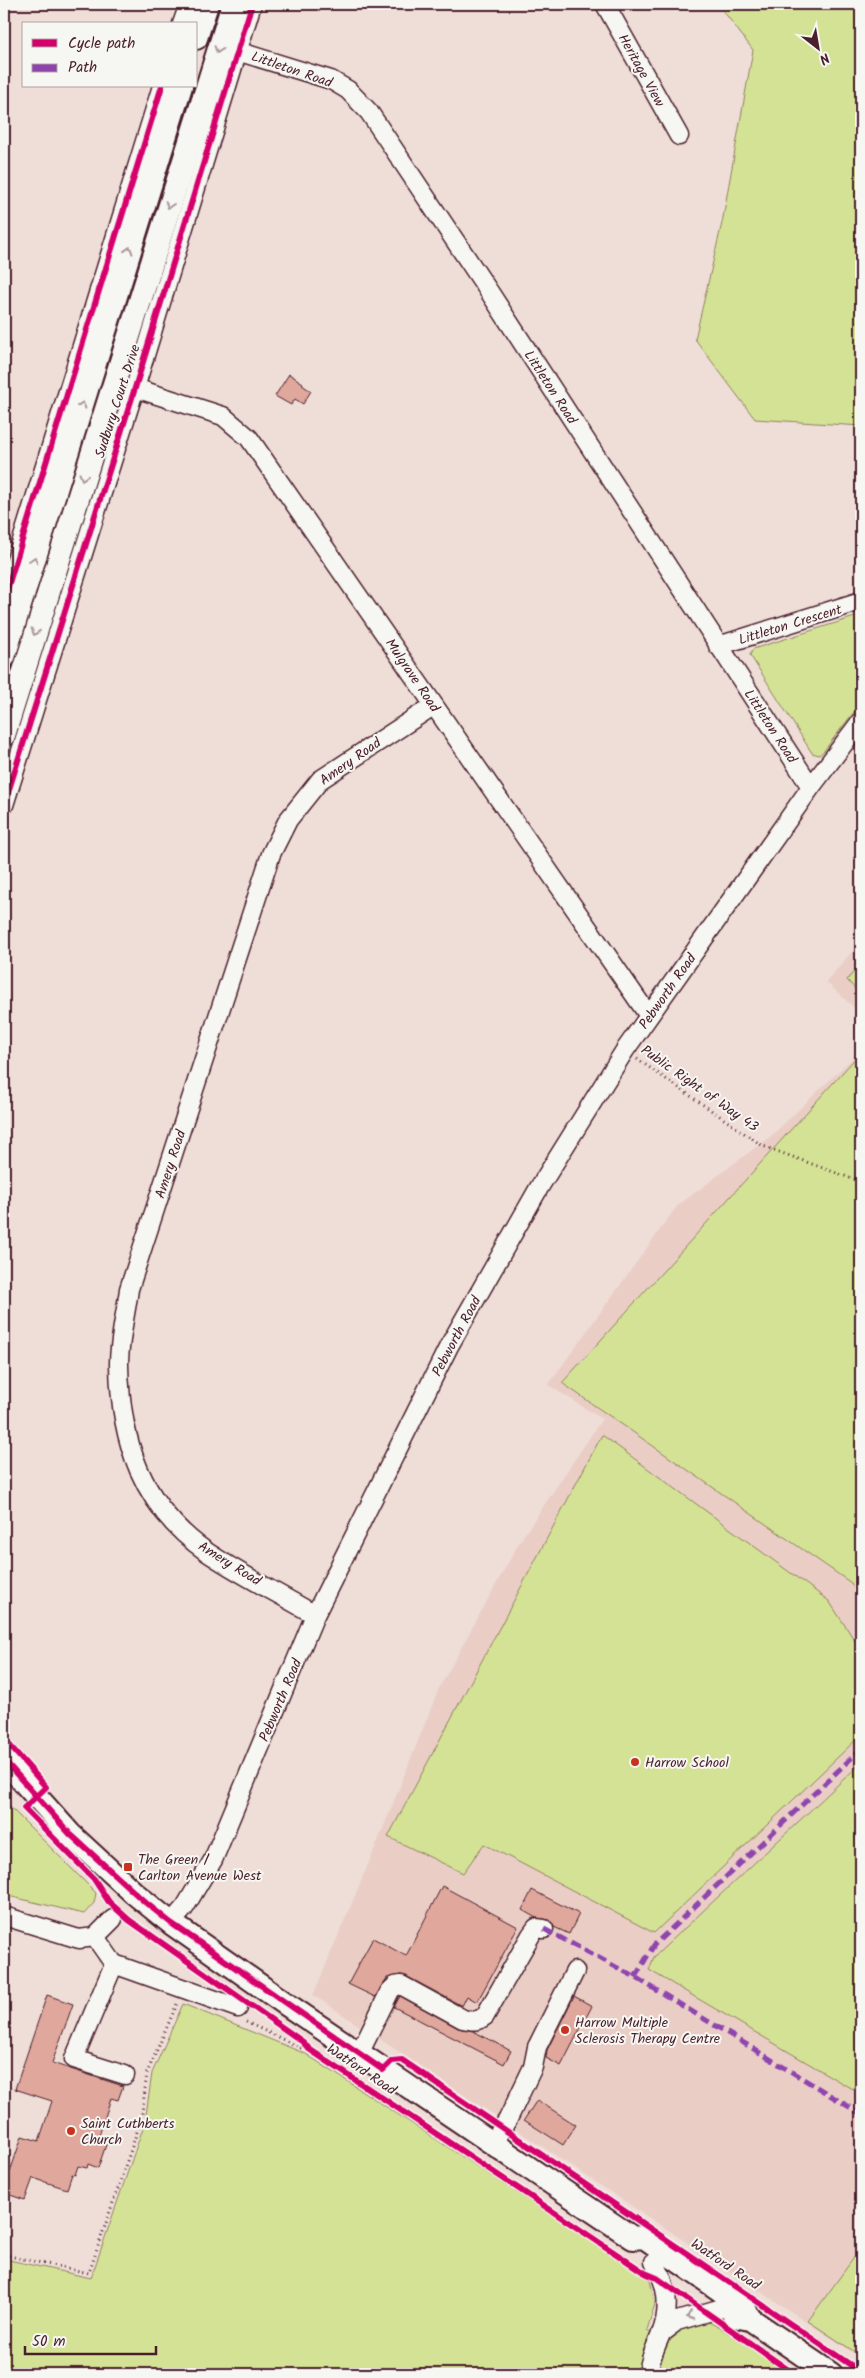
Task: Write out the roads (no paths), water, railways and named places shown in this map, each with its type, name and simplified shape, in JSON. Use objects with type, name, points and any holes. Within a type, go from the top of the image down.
[{"type":"main road","points":[[198,32],[207,4]]},
{"type":"main road","name":"Sudbury Court Drive","points":[[4,735],[10,689],[93,444],[233,4]]},
{"type":"main road","points":[[5,650],[49,485],[137,194],[156,164],[180,88]]},
{"type":"main road","name":"Watford Road","points":[[4,1760],[70,1834],[124,1884],[171,1923],[359,2054],[633,2238],[644,2237],[652,2242],[743,2306],[750,2319]]},
{"type":"main road","name":"Watford Road","points":[[633,2238],[635,2248],[654,2262],[733,2316],[750,2319],[831,2374]]},
{"type":"street","points":[[183,22],[189,4]]},
{"type":"street","name":"Sudbury Court Drive","points":[[4,805],[135,388],[252,4]]},
{"type":"street","name":"Heritage View","points":[[605,4],[679,136]]},
{"type":"street","name":"Littleton Road","points":[[237,51],[331,80],[348,90],[369,112],[490,293],[810,787]]},
{"type":"street","points":[[137,194],[162,88]]},
{"type":"street","points":[[156,164],[180,170]]},
{"type":"street","name":"Mulgrave Road","points":[[135,388],[223,416],[248,438],[649,1016]]},
{"type":"street","points":[[93,444],[115,450]]},
{"type":"street","points":[[4,599],[9,566],[49,485]]},
{"type":"street","name":"Littleton Crescent","points":[[718,646],[861,601]]},
{"type":"street","name":"Amery Road","points":[[315,1615],[206,1551],[168,1518],[153,1499],[141,1476],[123,1422],[119,1363],[130,1289],[272,854],[288,820],[320,780],[433,706]]},
{"type":"street","points":[[810,787],[861,721]]},
{"type":"street","name":"Pebworth Road","points":[[171,1923],[185,1907],[213,1860],[315,1615],[449,1346],[540,1186],[625,1050],[810,787]]},
{"type":"street","points":[[4,1916],[79,1939],[96,1937],[113,1919]]},
{"type":"street","points":[[359,2054],[390,1991],[395,1986],[401,1985],[463,2019],[473,2022],[481,2019],[485,2016],[531,1935],[536,1928],[544,1929]]},
{"type":"street","points":[[96,1937],[114,1964],[230,2006]]},
{"type":"street","points":[[114,1964],[74,2059],[125,2075]]},
{"type":"street","points":[[492,2144],[508,2119],[533,2067],[537,2047],[576,1971]]},
{"type":"street","points":[[648,2374],[650,2358],[661,2334],[668,2304],[665,2284],[654,2262]]},
{"type":"street","points":[[661,2334],[676,2321],[722,2308]]},
{"type":"place","name":"Harrow School","points":[[635,1762]]},
{"type":"place","name":"The Green / Carlton Avenue West","points":[[128,1867]]},
{"type":"place","name":"Harrow Multiple Sclerosis Therapy Centre","points":[[565,2030]]},
{"type":"place","name":"Saint Cuthberts Church","points":[[71,2131]]}]
